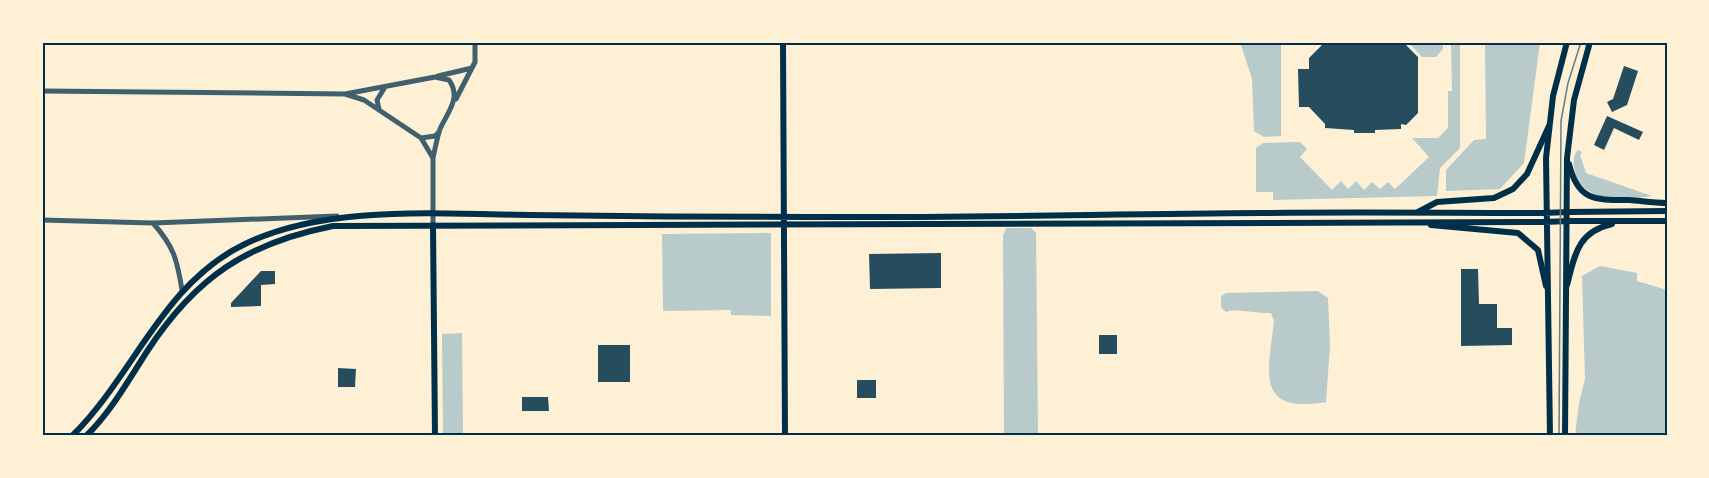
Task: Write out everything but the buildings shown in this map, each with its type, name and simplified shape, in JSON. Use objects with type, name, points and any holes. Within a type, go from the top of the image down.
[{"type":"main road","points":[[783,42],[785,436]]},
{"type":"main road","points":[[1550,436],[1544,213],[1549,126],[1567,42]]},
{"type":"main road","points":[[1566,436],[1567,158],[1574,100],[1590,42]]},
{"type":"main road","points":[[1415,214],[1437,202],[1494,198],[1513,189],[1527,174],[1549,126]]},
{"type":"main road","points":[[1567,158],[1572,178],[1587,196],[1602,200],[1667,203]]},
{"type":"main road","points":[[72,436],[87,422],[182,290],[213,264],[256,239],[298,224],[352,216],[785,217],[1667,211]]},
{"type":"main road","points":[[1567,286],[1583,238],[1597,229],[1626,220]]},
{"type":"main road","points":[[86,436],[186,299],[218,271],[265,245],[300,233],[350,224],[1667,221]]},
{"type":"main road","points":[[1416,222],[1451,229],[1518,233],[1538,250],[1546,286]]},
{"type":"main road","points":[[433,225],[435,436]]},
{"type":"street","points":[[433,225],[433,158],[440,131],[473,65],[475,42]]},
{"type":"street","points":[[345,94],[435,77],[473,65]]},
{"type":"street","points":[[435,77],[449,81],[453,86],[454,103]]},
{"type":"street","points":[[379,110],[377,100],[381,92],[390,85]]},
{"type":"street","points":[[42,91],[345,94],[356,96],[421,138],[433,158]]},
{"type":"street","points":[[421,138],[435,136],[440,131]]},
{"type":"street","points":[[42,220],[153,223],[352,216]]},
{"type":"street","points":[[153,223],[170,243],[176,256],[182,290]]},
{"type":"shaded area","points":[[1240,42],[1281,42],[1281,136],[1264,137],[1254,131],[1252,79]]},
{"type":"shaded area","points":[[1408,42],[1443,42],[1443,49],[1436,57],[1422,57]]},
{"type":"shaded area","points":[[1451,42],[1460,42],[1460,148],[1440,168],[1437,196],[1273,200],[1273,192],[1256,192],[1256,148],[1263,143],[1300,142],[1307,149],[1300,157],[1332,190],[1341,181],[1348,189],[1356,181],[1364,190],[1372,182],[1380,189],[1388,182],[1395,189],[1429,157],[1412,138],[1438,138],[1448,128],[1448,91],[1452,91]]},
{"type":"shaded area","points":[[1485,42],[1540,42],[1524,163],[1500,189],[1446,191],[1446,170],[1474,140],[1486,139]]},
{"type":"shaded area","points":[[1578,150],[1582,152],[1580,155],[1586,173],[1652,196],[1607,197],[1586,189],[1579,182],[1575,172],[1574,160]]},
{"type":"shaded area","points":[[1006,228],[1031,228],[1036,233],[1038,436],[1004,436],[1003,236]]},
{"type":"shaded area","points":[[771,233],[771,316],[731,315],[731,310],[663,311],[662,234]]},
{"type":"shaded area","points":[[1600,266],[1637,273],[1637,281],[1667,290],[1667,436],[1575,436],[1585,379],[1582,276]]},
{"type":"shaded area","points":[[1318,291],[1328,298],[1330,346],[1326,402],[1303,404],[1287,402],[1277,395],[1271,386],[1269,373],[1274,321],[1271,313],[1226,312],[1221,307],[1221,296],[1226,293]]},
{"type":"shaded area","points":[[462,333],[463,436],[443,436],[442,334]]},
{"type":"tram line","points":[[1559,436],[1561,121],[1568,83],[1581,42]]}]
